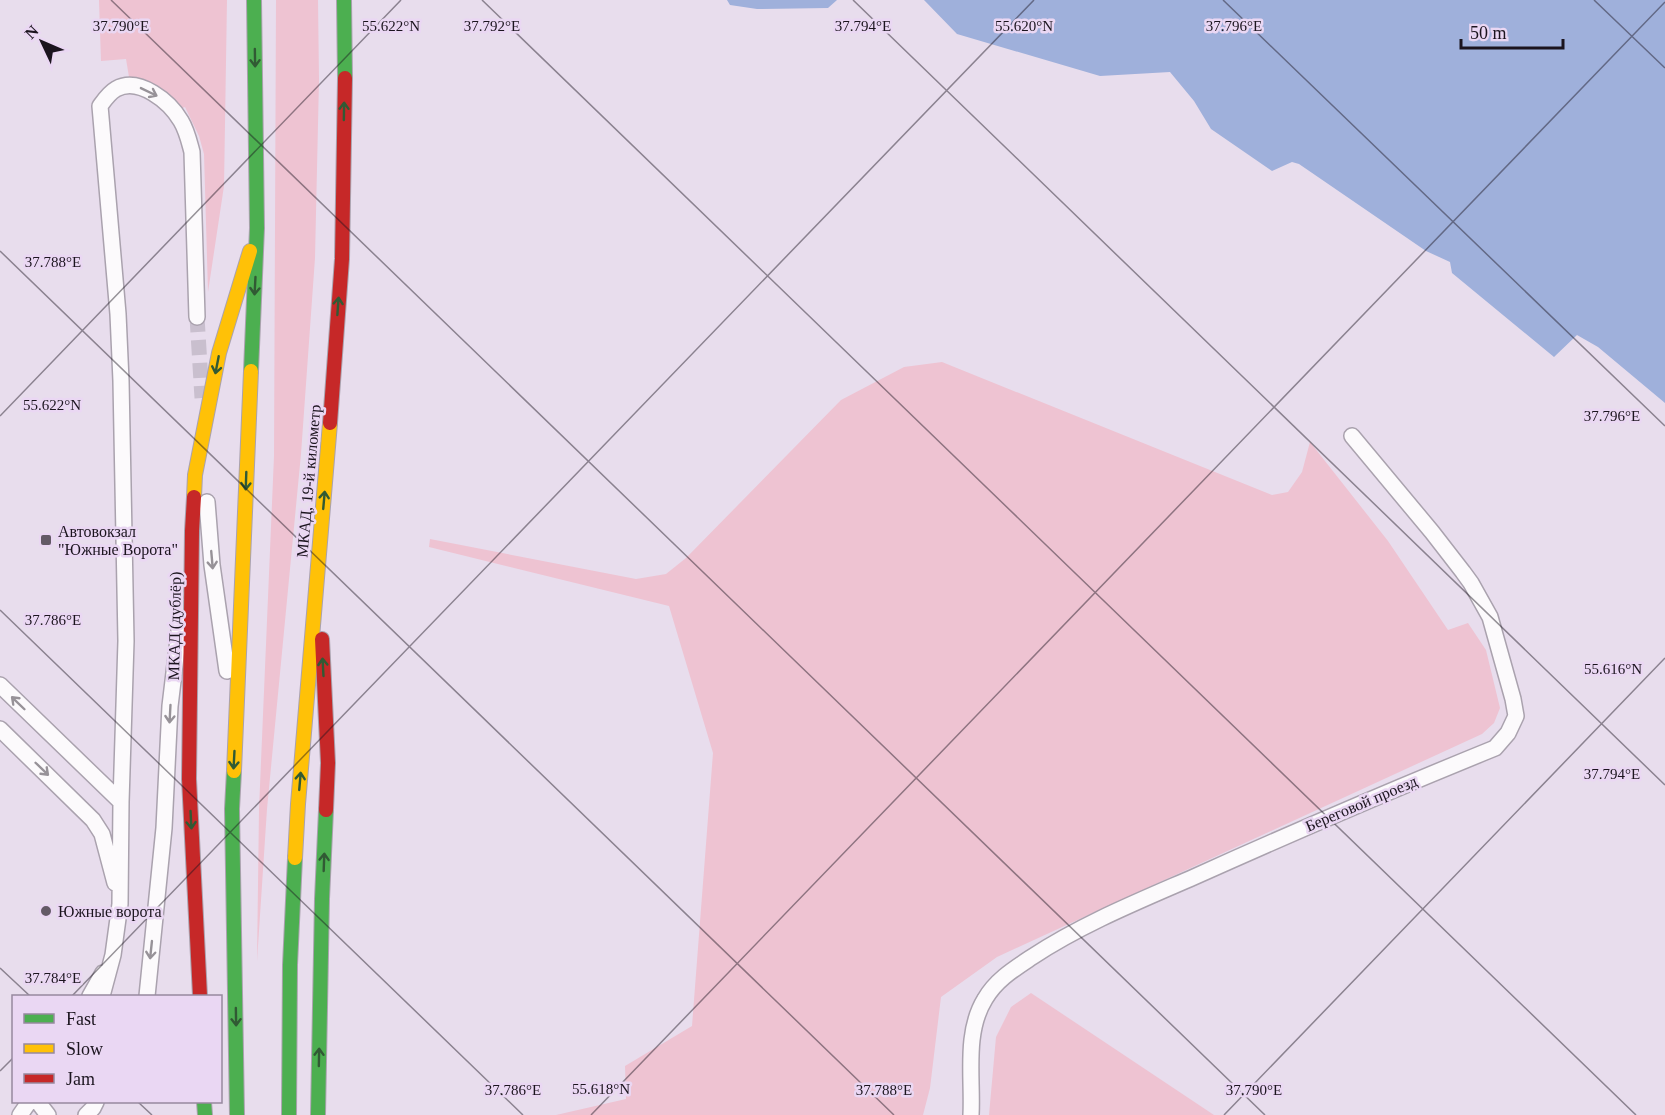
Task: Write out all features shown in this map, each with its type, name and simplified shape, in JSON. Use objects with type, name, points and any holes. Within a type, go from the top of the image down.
[{"type":"main road","points":[[237,1115],[232,808],[257,228],[254,0]]},
{"type":"main road","name":"МКАД, 19-й километр","points":[[289,1115],[290,965],[298,804],[328,456],[342,258],[344,0]]},
{"type":"main road","name":"МКАД (дублёр)","points":[[200,995],[189,779],[192,531],[195,475],[219,353],[257,228]]},
{"type":"main road","points":[[318,559],[328,763],[318,1115]]},
{"type":"street","points":[[102,995],[113,955],[120,904],[126,641],[117,292],[100,106],[117,88],[130,85],[157,96],[180,120],[188,135],[192,152],[197,317]]},
{"type":"street","name":"Береговой проезд","points":[[970,1113],[970,1059],[978,1012],[986,997],[1004,976],[1041,951],[1092,922],[1315,822],[1495,748],[1508,733],[1516,716],[1490,618],[1471,583],[1352,436]]},
{"type":"street","points":[[207,501],[212,566],[236,730]]},
{"type":"street","points":[[147,995],[164,828],[170,706],[192,531]]},
{"type":"street","points":[[0,685],[121,802]]},
{"type":"street","points":[[0,729],[93,820],[102,834],[120,904]]},
{"type":"street","points":[[91,995],[113,955]]},
{"type":"street","points":[[86,1115],[95,1103]]},
{"type":"shaded area","points":[[99,0],[227,0],[224,186],[208,292],[204,154],[199,136],[185,107],[180,109],[151,85],[129,77],[126,59],[101,61]]},
{"type":"shaded area","points":[[276,0],[318,0],[319,80],[315,258],[301,454],[267,809],[257,961],[259,809],[274,456]]},
{"type":"shaded area","points":[[942,362],[1272,495],[1288,492],[1302,472],[1310,442],[1388,541],[1448,630],[1468,623],[1486,650],[1500,708],[1494,723],[1482,734],[997,957],[941,997],[930,1088],[923,1115],[556,1115],[626,1099],[625,1066],[692,1026],[713,753],[669,606],[429,547],[430,539],[636,579],[666,574],[686,558],[841,400],[904,367]]},
{"type":"shaded area","points":[[1031,993],[1214,1115],[989,1115],[996,1037],[1011,1007]]},
{"type":"water","points":[[727,0],[837,0],[828,8],[757,9],[730,5]]},
{"type":"water","points":[[924,0],[1665,0],[1665,403],[1598,347],[1577,335],[1554,357],[1452,273],[1450,262],[1426,251],[1299,164],[1292,162],[1272,171],[1211,129],[1194,101],[1170,72],[1100,76],[957,34]]},
{"type":"tunnel","points":[[197,317],[202,398]]},
{"type":"traffic: fast","points":[[251,371],[257,228],[254,0]]},
{"type":"traffic: fast","points":[[344,0],[345,78]]},
{"type":"traffic: fast","points":[[234,771],[232,809],[237,1115]]},
{"type":"traffic: fast","points":[[318,1115],[326,810]]},
{"type":"traffic: fast","points":[[289,1115],[290,965],[295,858]]},
{"type":"traffic: fast","points":[[204,1103],[205,1115]]},
{"type":"traffic: slow","points":[[194,497],[195,475],[219,353],[250,251]]},
{"type":"traffic: slow","points":[[234,771],[251,371]]},
{"type":"traffic: slow","points":[[295,858],[330,423]]},
{"type":"traffic: jam","points":[[330,423],[342,259],[345,78]]},
{"type":"traffic: jam","points":[[194,497],[189,779],[200,995]]},
{"type":"traffic: jam","points":[[322,639],[328,763],[326,810]]},
{"type":"place","name":"Автовокзал \"Южные Ворота\"","points":[[46,540]]},
{"type":"place","name":"Южные ворота","points":[[46,911]]}]
